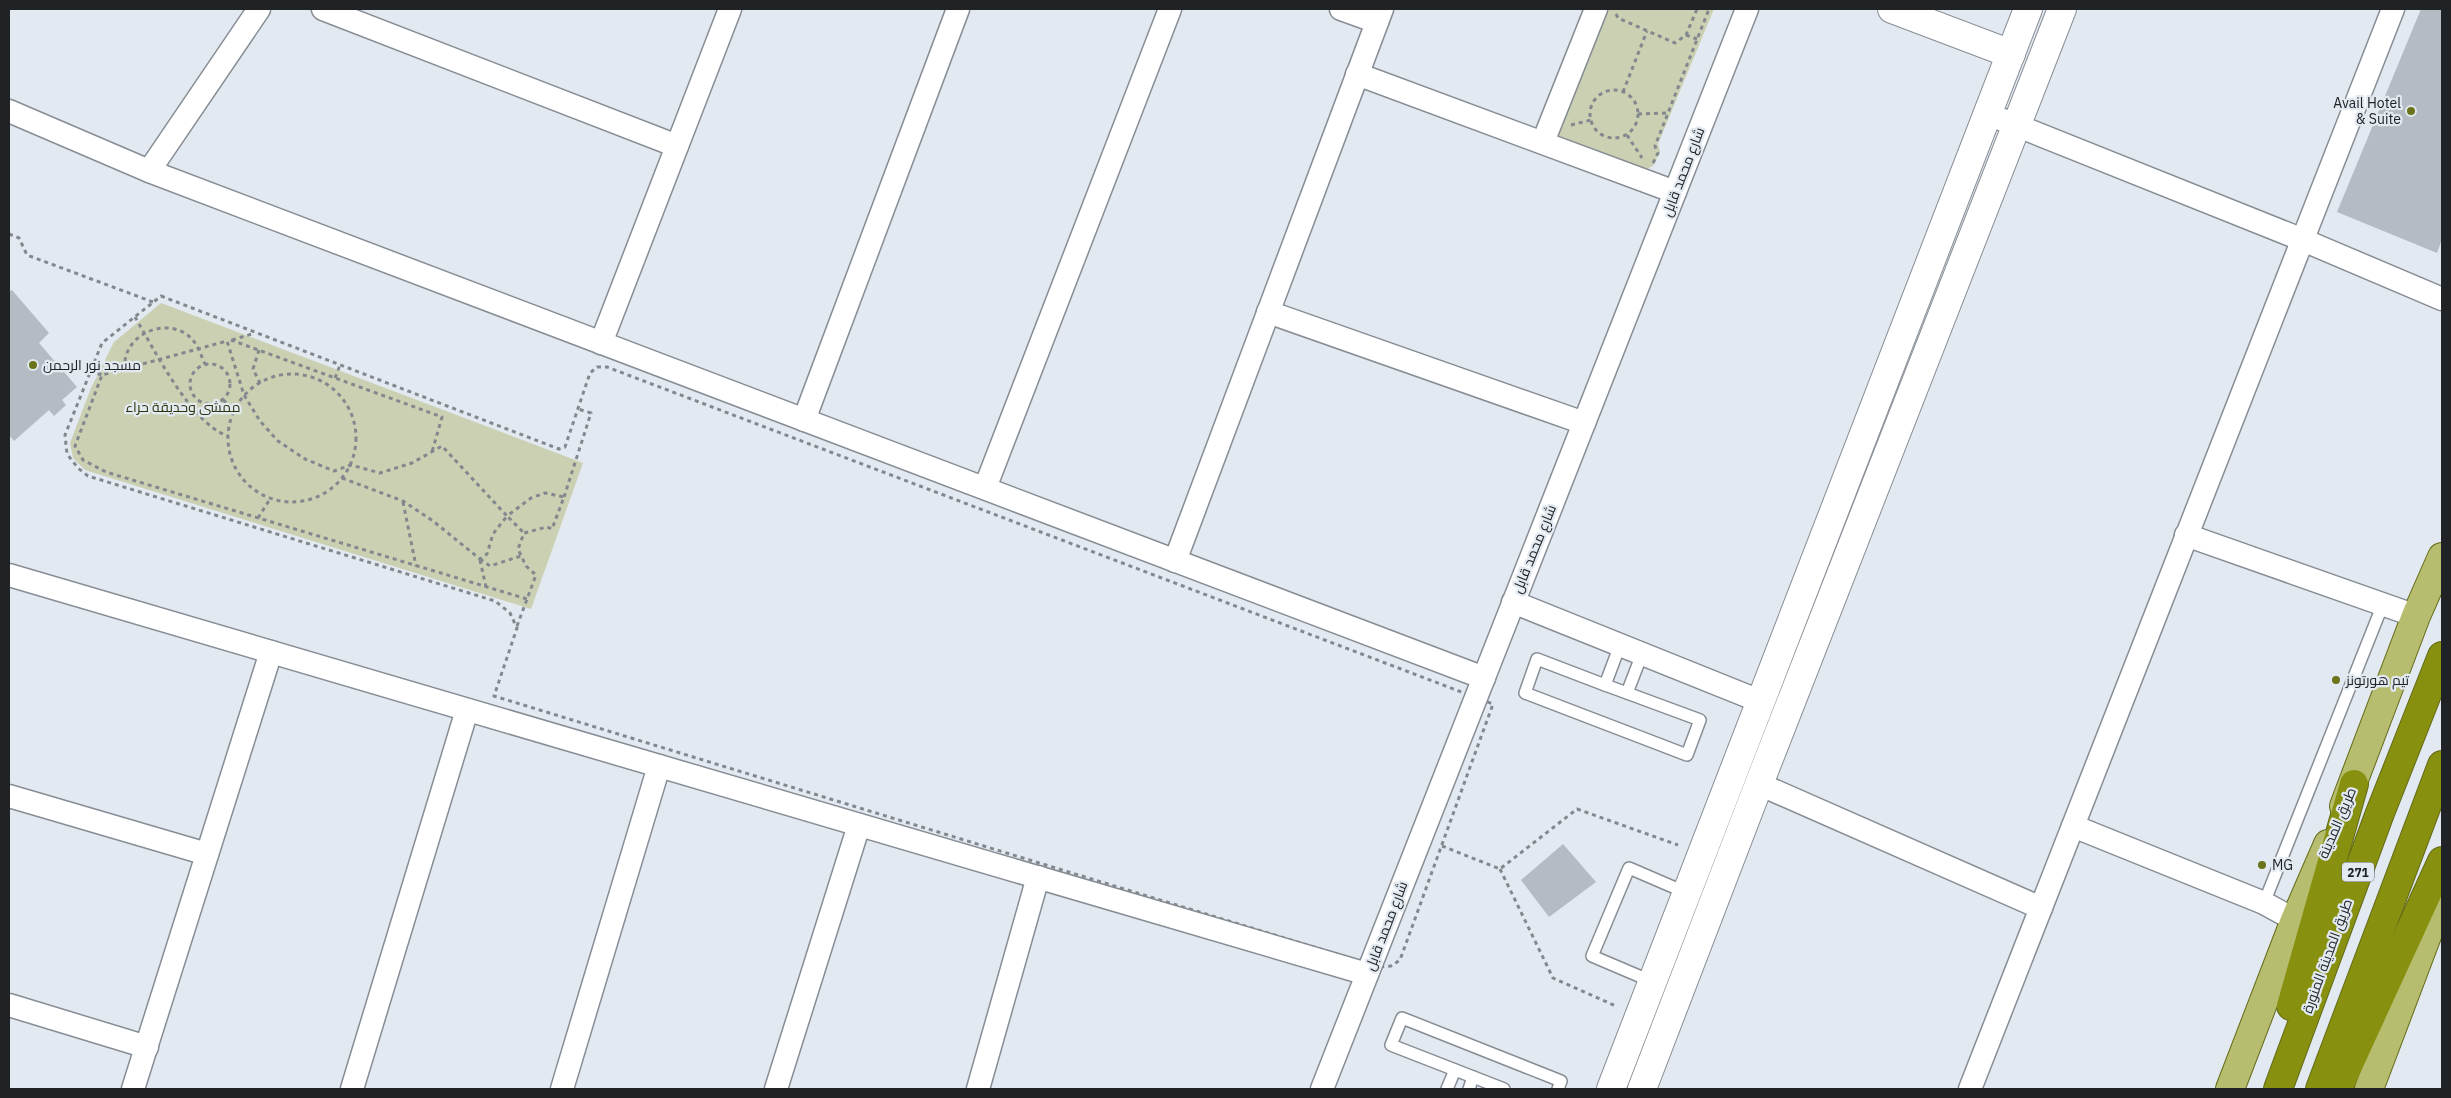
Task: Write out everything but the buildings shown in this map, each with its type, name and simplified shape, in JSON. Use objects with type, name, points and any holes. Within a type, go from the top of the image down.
[{"type":"highway","name":"طريق المدينة المنورة","points":[[2278,1089],[2376,822],[2442,656]]},
{"type":"highway","points":[[2320,1089],[2442,765]]},
{"type":"highway","points":[[2267,1089],[2354,784]]},
{"type":"highway","points":[[2337,1089],[2442,861]]},
{"type":"main road","name":"طريق المدينة","points":[[2230,1089],[2295,920],[2354,784],[2416,616],[2442,556]]},
{"type":"main road","points":[[2369,1089],[2442,896]]},
{"type":"street","points":[[149,171],[259,9]]},
{"type":"street","points":[[323,9],[677,146]]},
{"type":"street","points":[[601,343],[730,9]]},
{"type":"street","points":[[804,420],[958,9]]},
{"type":"street","points":[[985,488],[1170,9]]},
{"type":"street","points":[[1175,561],[1379,15],[1341,9]]},
{"type":"street","points":[[1543,142],[1596,9]]},
{"type":"street","name":"شارع محمد قابل","points":[[1325,1088],[1362,967],[1484,678],[1747,9]]},
{"type":"street","points":[[1892,9],[2010,54]]},
{"type":"street","points":[[1644,1088],[1759,784],[2062,9]]},
{"type":"street","points":[[1970,1089],[2393,9]]},
{"type":"street","points":[[1611,1089],[1988,114],[2010,54],[2019,11]]},
{"type":"street","points":[[1357,74],[1675,192]]},
{"type":"street","points":[[9,111],[149,171],[1484,678]]},
{"type":"street","points":[[1988,114],[2302,240],[2442,299]]},
{"type":"street","points":[[1268,312],[1584,423]]},
{"type":"street","points":[[2186,535],[2416,616]]},
{"type":"street","points":[[9,575],[1038,877],[1362,967]]},
{"type":"street","points":[[1513,602],[1762,702]]},
{"type":"street","points":[[133,1089],[271,652]]},
{"type":"street","points":[[352,1089],[467,710]]},
{"type":"street","points":[[562,1089],[659,766]]},
{"type":"street","points":[[1759,784],[2041,908]]},
{"type":"street","points":[[9,796],[207,854]]},
{"type":"street","points":[[776,1089],[859,825]]},
{"type":"street","points":[[2073,826],[2264,904],[2295,920]]},
{"type":"street","points":[[978,1089],[1038,877]]},
{"type":"street","points":[[9,1005],[146,1047]]},
{"type":"lane","points":[[2264,904],[2384,604]]},
{"type":"lane","points":[[1605,685],[1620,645]]},
{"type":"lane","points":[[1627,693],[1642,654]]},
{"type":"lane","points":[[1538,659],[1605,685],[1700,720],[1687,755],[1525,693],[1538,659]]},
{"type":"lane","points":[[1652,982],[1592,956],[1628,868],[1687,893]]},
{"type":"lane","points":[[1504,1089],[1391,1045],[1402,1018],[1561,1081],[1558,1089]]},
{"type":"lane","points":[[1447,1089],[1455,1070]]},
{"type":"lane","points":[[1469,1089],[1474,1077]]},
{"type":"path","points":[[1615,9],[1618,18],[1675,43],[1686,35],[1697,9]]},
{"type":"path","points":[[1648,167],[1652,164],[1658,153],[1655,146],[1709,9]]},
{"type":"path","points":[[1624,92],[1647,31]]},
{"type":"path","points":[[1686,35],[1697,39]]},
{"type":"path","points":[[1616,90],[1624,92],[1635,102],[1638,114],[1637,124],[1627,135],[1620,138],[1604,136],[1593,127],[1590,113],[1592,105],[1602,94],[1616,90]]},
{"type":"path","points":[[1638,114],[1668,113]]},
{"type":"path","points":[[1627,135],[1643,159]]},
{"type":"path","points":[[9,234],[19,238],[27,255],[154,302]]},
{"type":"path","points":[[516,626],[510,613],[495,601],[88,476],[78,468],[67,454],[65,434],[102,343],[161,296],[559,449],[565,447],[590,373]]},
{"type":"path","points":[[135,316],[188,402],[209,424],[221,434],[228,436]]},
{"type":"path","points":[[125,369],[124,359],[130,345],[138,337],[162,327],[176,330],[190,337],[205,365]]},
{"type":"path","points":[[90,371],[102,375],[256,333]]},
{"type":"path","points":[[229,341],[259,350],[442,417],[432,452]]},
{"type":"path","points":[[229,341],[244,395],[260,421],[278,441],[298,454],[334,470],[351,465],[380,473],[412,463],[442,446],[524,533]]},
{"type":"path","points":[[259,350],[253,369],[260,383]]},
{"type":"path","points":[[205,365],[218,366],[228,375],[230,388],[223,400],[211,404],[199,401],[191,391],[190,384],[194,372],[205,365]]},
{"type":"path","points":[[335,378],[340,365]]},
{"type":"path","points":[[291,373],[312,377],[332,387],[346,403],[355,423],[357,445],[351,465],[342,478],[322,496],[302,502],[281,502],[261,496],[244,483],[232,465],[227,445],[228,424],[234,409],[244,395],[260,383],[270,377],[291,373]]},
{"type":"path","points":[[102,375],[75,446],[83,460],[106,472],[527,599]]},
{"type":"path","points":[[223,400],[234,409]]},
{"type":"path","points":[[524,533],[547,528],[552,529],[591,412],[578,409]]},
{"type":"path","points":[[342,478],[403,501],[433,521],[490,566],[521,556]]},
{"type":"path","points":[[480,559],[486,554],[493,534],[507,516],[531,498],[545,493],[564,497]]},
{"type":"path","points":[[258,518],[270,499]]},
{"type":"path","points":[[403,501],[416,566]]},
{"type":"path","points":[[524,533],[518,549],[526,566],[536,575],[516,626],[494,696],[1362,967]]},
{"type":"path","points":[[480,559],[486,587]]},
{"type":"path","points":[[1500,869],[1578,808],[1678,845]]},
{"type":"path","points":[[1442,846],[1500,869],[1553,978],[1616,1006]]},
{"type":"green space","points":[[1599,9],[1714,9],[1658,144],[1660,151],[1654,165],[1644,171],[1555,134]]},
{"type":"green space","name":"ممشى وحديقة حراء","points":[[161,303],[583,463],[531,609],[85,470],[73,458],[70,443],[91,388],[114,342]]},
{"type":"place","name":"Avail Hotel & Suite","points":[[2411,111]]},
{"type":"place","name":"مسجد نور الرحمن","points":[[33,365]]},
{"type":"place","name":"تيم هورتونز","points":[[2336,680]]},
{"type":"place","name":"MG","points":[[2262,865]]}]
